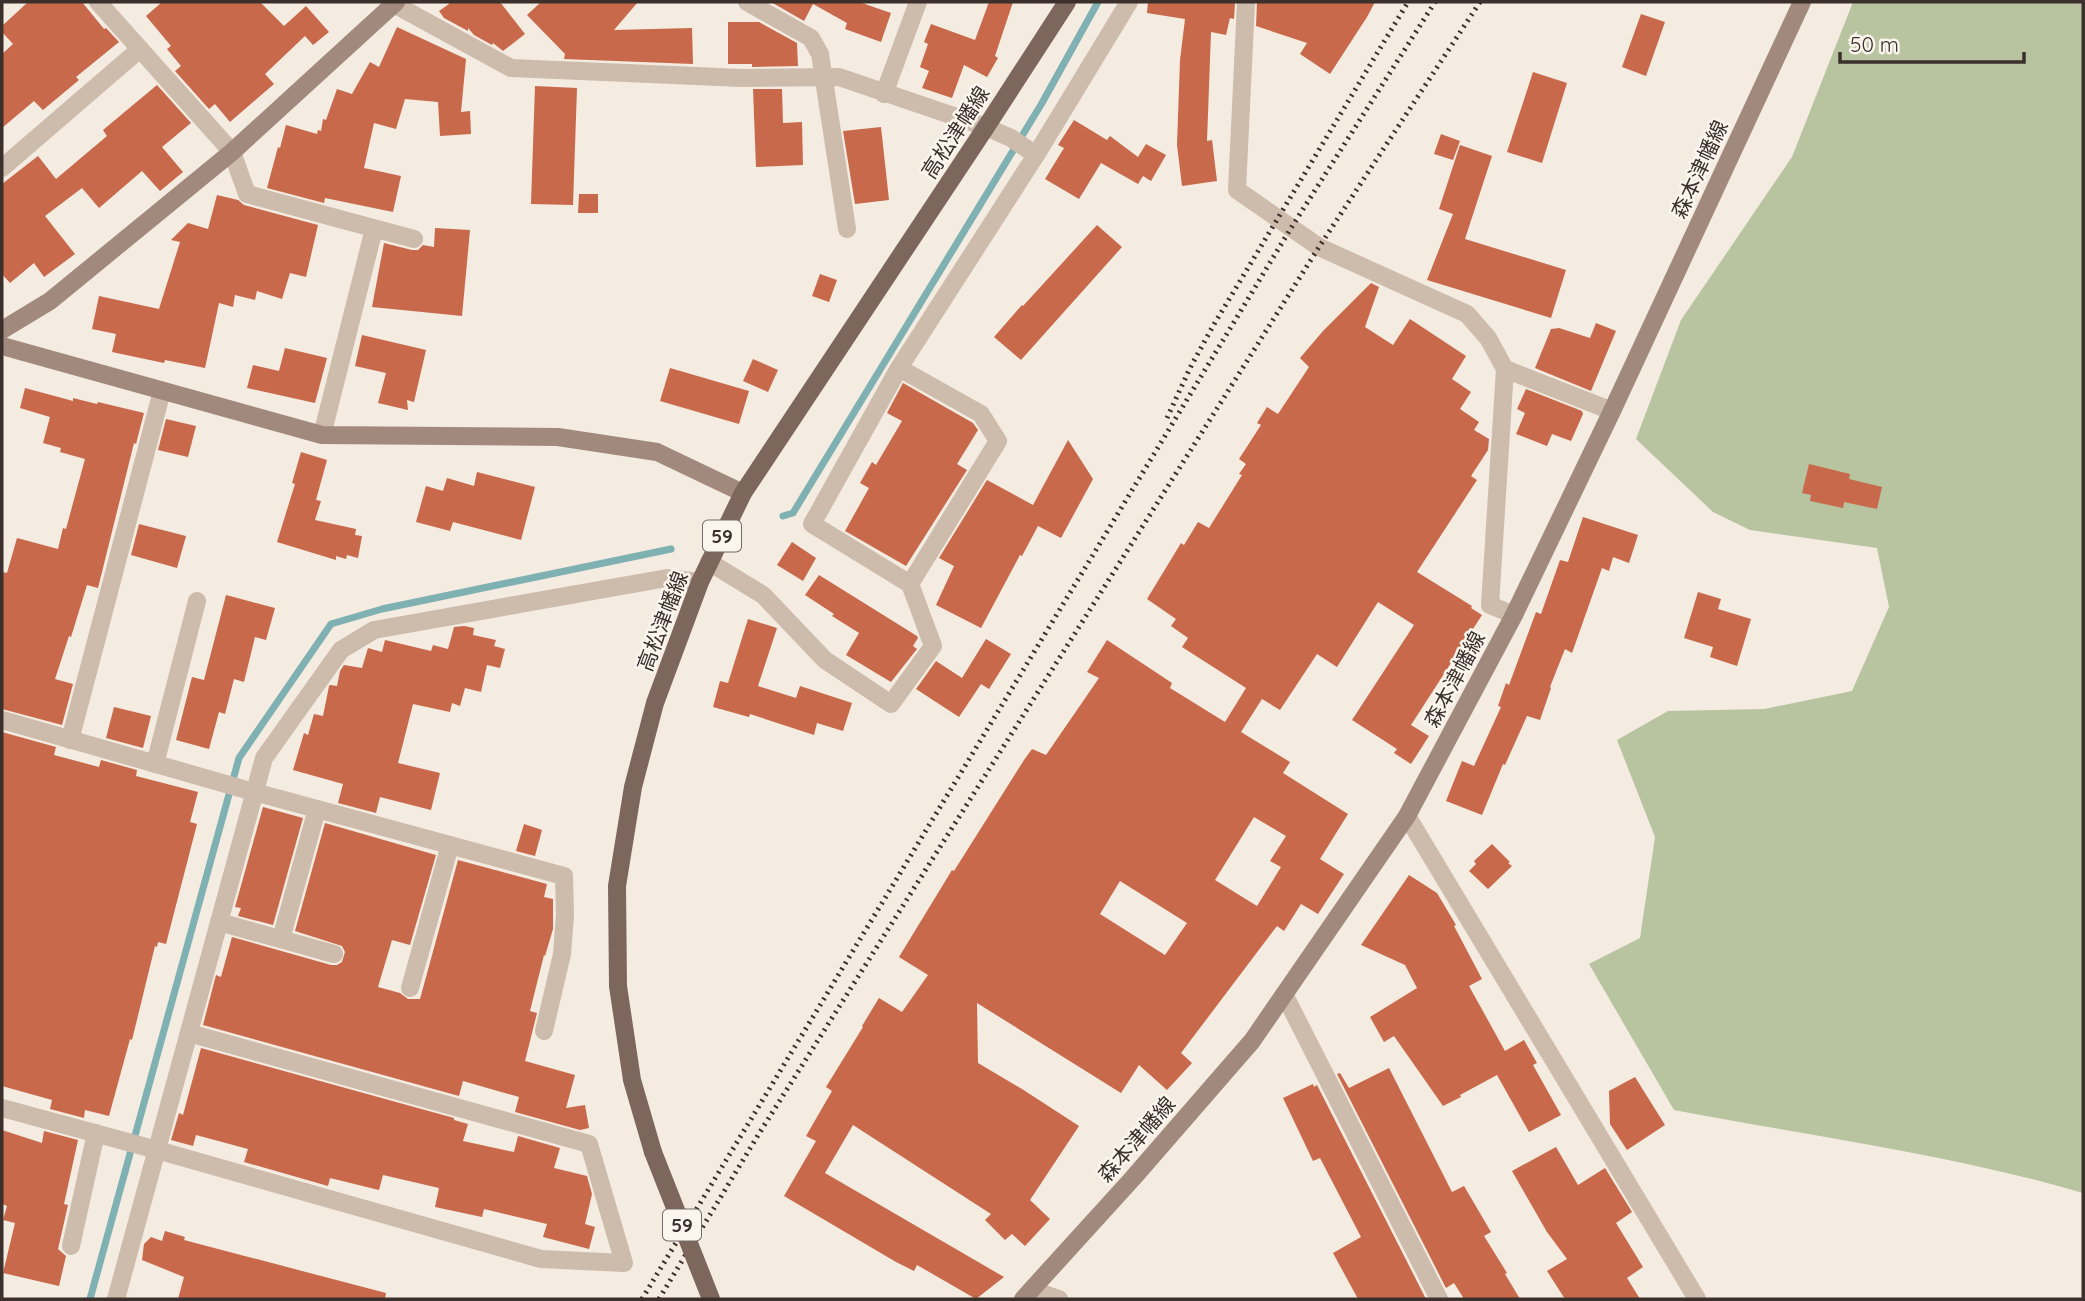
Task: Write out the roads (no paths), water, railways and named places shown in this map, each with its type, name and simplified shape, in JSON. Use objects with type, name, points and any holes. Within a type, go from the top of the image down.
[{"type":"main road","name":"高松津幡線","points":[[711,1299],[653,1152],[632,1080],[618,986],[617,886],[633,787],[645,739],[655,703],[700,582],[743,494],[1067,2]]},
{"type":"main road","name":"森本津幡線","points":[[1027,1294],[1133,1178],[1252,1041],[1407,816],[1514,615],[1802,2]]},
{"type":"main road","points":[[2,330],[50,301],[232,152],[395,3]]},
{"type":"main road","points":[[2,346],[322,435],[558,437],[657,452],[743,494]]},
{"type":"street","points":[[747,2],[811,38],[820,54],[847,229]]},
{"type":"street","points":[[884,94],[918,2]]},
{"type":"street","points":[[709,562],[763,595],[825,660],[891,704],[933,646],[910,584],[812,524],[1024,147],[1129,2]]},
{"type":"street","points":[[1247,2],[1237,190],[1319,247],[1467,314],[1488,338],[1505,369],[1490,605],[1514,615]]},
{"type":"street","points":[[395,3],[511,68],[742,78],[839,77],[986,127],[1024,147]]},
{"type":"street","points":[[107,5],[140,49],[232,152],[247,194],[414,239]]},
{"type":"street","points":[[2,168],[140,49]]},
{"type":"street","points":[[322,435],[374,229]]},
{"type":"street","points":[[899,368],[981,414],[998,441],[910,584]]},
{"type":"street","points":[[1505,369],[1612,411]]},
{"type":"street","points":[[70,740],[162,391]]},
{"type":"street","points":[[116,1299],[149,1148],[189,1033],[219,922],[248,790],[264,758],[341,650],[374,630],[667,578],[700,582]]},
{"type":"street","points":[[155,764],[197,601]]},
{"type":"street","points":[[2,720],[564,876],[562,954],[544,1031]]},
{"type":"street","points":[[281,939],[317,809]]},
{"type":"street","points":[[1407,816],[1697,1299]]},
{"type":"street","points":[[410,988],[450,845]]},
{"type":"street","points":[[219,922],[334,954]]},
{"type":"street","points":[[1284,994],[1439,1299]]},
{"type":"street","points":[[2,1108],[541,1259],[624,1263],[589,1144],[189,1033]]},
{"type":"street","points":[[71,1245],[96,1133]]},
{"type":"street","points":[[1027,1294],[1059,1299]]},
{"type":"waterway","points":[[783,516],[793,513],[1042,103],[1098,2]]},
{"type":"waterway","points":[[90,1299],[239,758],[331,624],[382,609],[671,549]]},
{"type":"railway","points":[[1167,418],[1213,326],[1408,2]]},
{"type":"railway","points":[[642,1299],[1291,228],[1435,2]]},
{"type":"railway","points":[[659,1299],[760,1132],[1319,247],[1480,2]]}]
